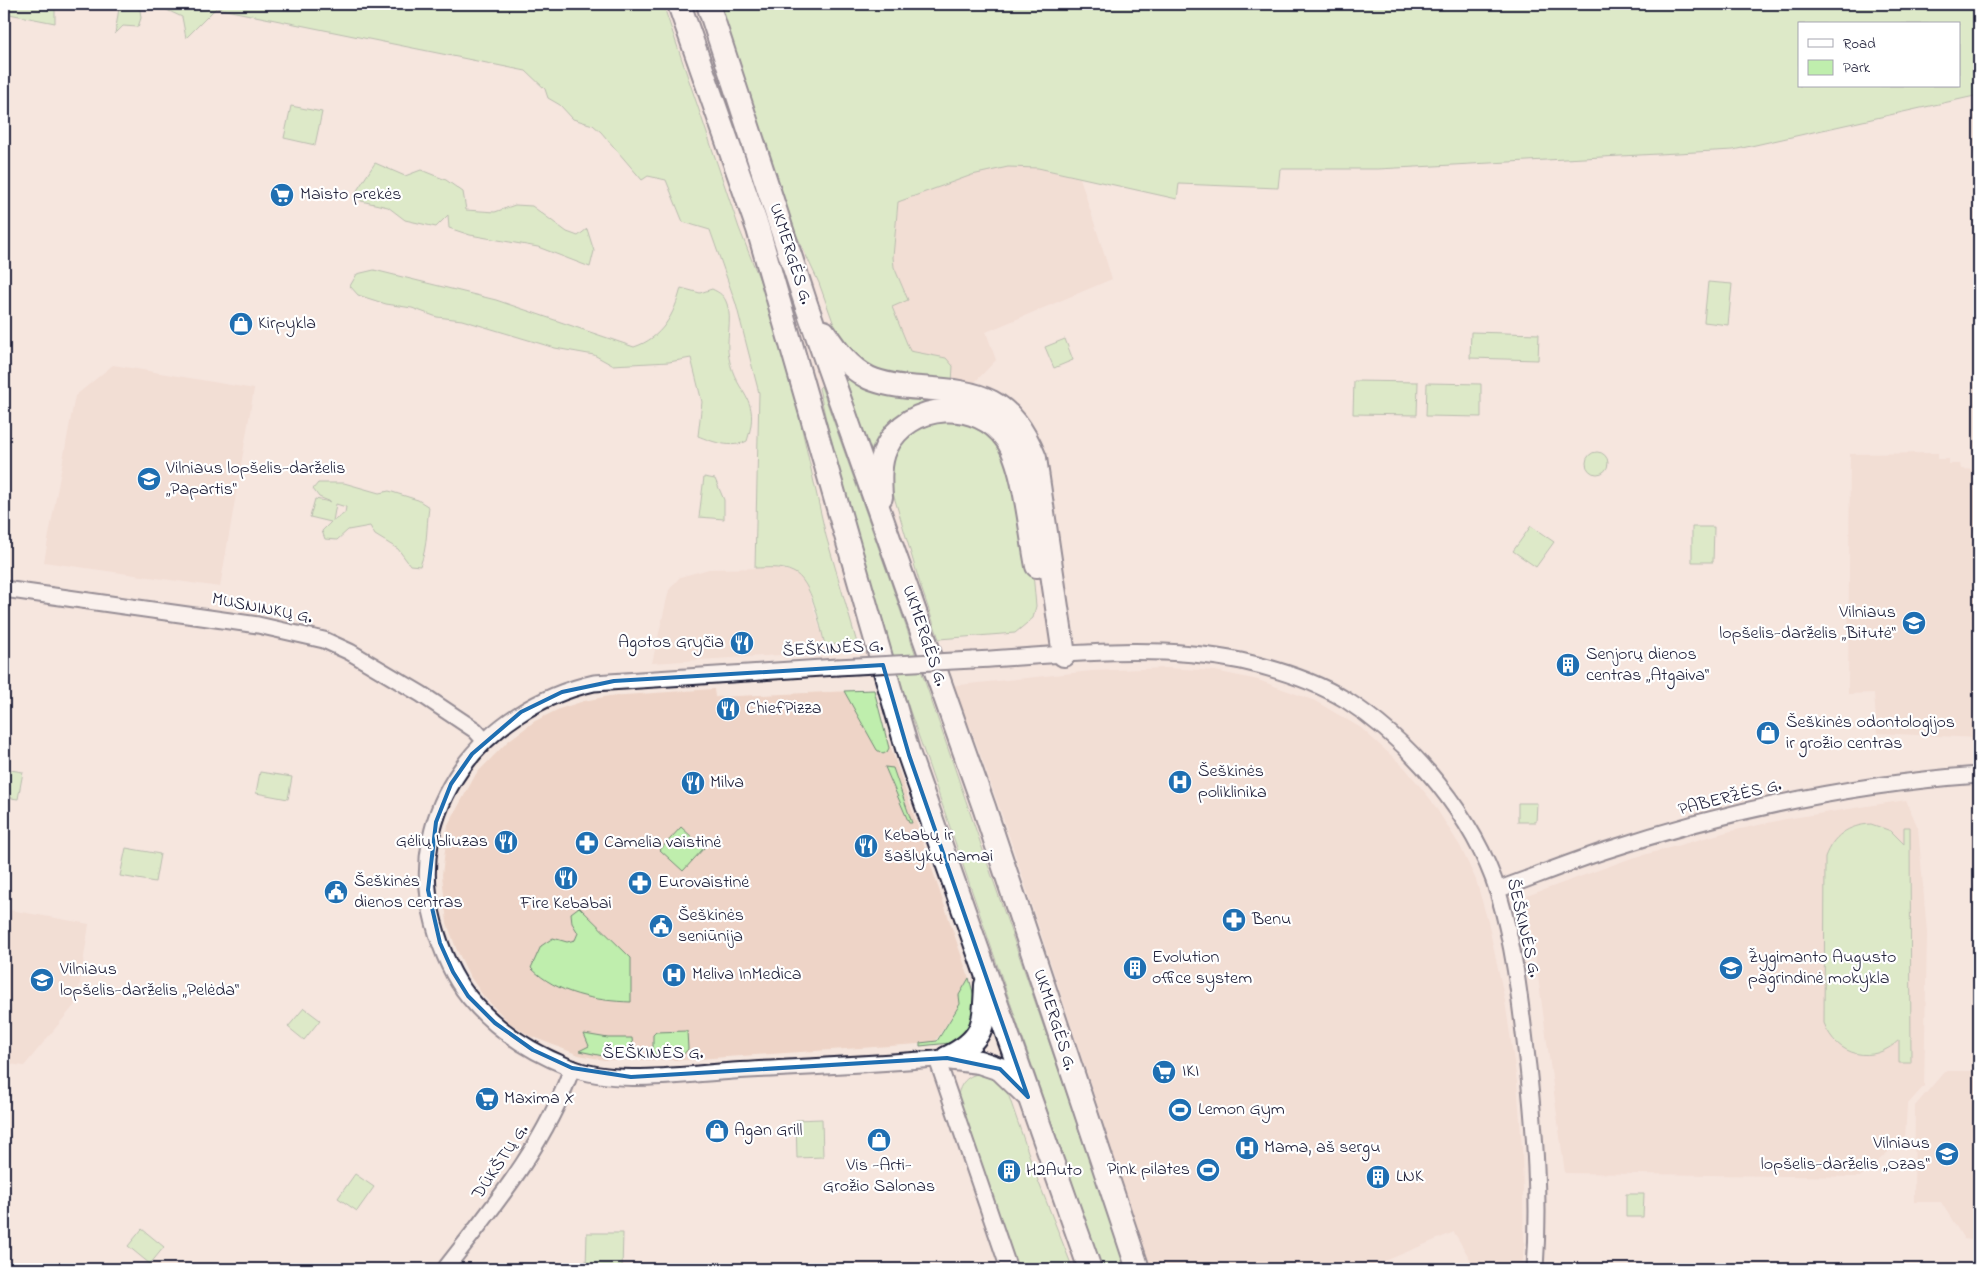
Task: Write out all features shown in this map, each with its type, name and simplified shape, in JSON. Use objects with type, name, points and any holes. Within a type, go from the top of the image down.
[{"type":"highway","name":"UKMERGĖS G.","points":[[679,4],[758,229],[909,755],[1090,1269]]},
{"type":"highway","name":"UKMERGĖS G.","points":[[708,4],[808,307],[984,807],[1138,1269]]},
{"type":"highway","points":[[808,307],[841,356],[853,368],[869,378],[886,384],[975,394],[1000,407],[1021,428],[1035,458],[1057,656]]},
{"type":"highway","points":[[884,519],[880,479],[882,462],[889,442],[903,426],[926,414],[941,410],[968,412],[992,424],[1006,439],[1016,458],[1048,623],[1057,656]]},
{"type":"highway","points":[[942,1059],[967,1048],[981,1030],[987,977]]},
{"type":"highway","points":[[942,1059],[979,1062],[1000,1069],[1028,1097]]},
{"type":"street","name":"MUSNINKŲ G.","points":[[4,589],[250,623],[324,640],[350,652],[421,694],[475,730],[485,741]]},
{"type":"street","name":"ŠEŠKINĖS G.","points":[[942,1059],[631,1077],[592,1073],[572,1068],[514,1038],[480,1010],[468,996],[453,972],[440,943],[431,912],[428,867],[436,822],[444,800],[460,769],[502,725],[541,701],[594,683],[837,667],[1146,652],[1188,653],[1221,657],[1287,674],[1345,700],[1388,733],[1428,771],[1473,837],[1497,890],[1514,962],[1532,1105],[1538,1174],[1535,1269]]},
{"type":"street","name":"PABERŽĖS G.","points":[[1497,890],[1604,851],[1726,816],[1794,801],[1904,782],[1979,775]]},
{"type":"street","points":[[942,1059],[1009,1269]]},
{"type":"street","name":"DŪKŠTŲ G.","points":[[446,1269],[503,1195],[543,1134],[562,1095],[572,1068]]},
{"type":"highlighted area","points":[[883,665],[909,755],[1028,1097],[1000,1069],[947,1058],[631,1077],[572,1068],[533,1050],[495,1023],[468,996],[453,972],[440,943],[428,890],[436,822],[451,784],[472,754],[521,712],[562,692],[614,681]]},
{"type":"shaded area","points":[[1008,167],[1038,168],[1080,178],[1112,279],[986,332],[996,360],[973,384],[952,383],[946,358],[910,352],[892,306],[908,300],[894,267],[893,257],[898,202],[972,175]]},
{"type":"shaded area","name":"Vilniaus lopšelis-darželis „Papartis“","points":[[113,365],[254,389],[220,587],[44,562],[75,396]]},
{"type":"shaded area","name":"Vilniaus lopšelis-darželis „Bitutė“","points":[[1938,453],[1938,459],[1949,459],[1949,464],[1960,464],[1961,469],[1979,470],[1979,738],[1877,733],[1874,693],[1848,694],[1850,454]]},
{"type":"shaded area","points":[[775,568],[794,572],[801,577],[807,586],[827,652],[652,663],[669,590],[680,577],[709,569]]},
{"type":"shaded area","points":[[1166,668],[1215,671],[1258,680],[1315,701],[1361,728],[1405,768],[1431,800],[1460,846],[1476,880],[1488,922],[1505,1001],[1517,1082],[1522,1148],[1524,1244],[1522,1269],[1476,1269],[1454,1232],[1366,1269],[1151,1269],[1005,823],[972,731],[950,686],[1092,671]]},
{"type":"shaded area","points":[[714,689],[715,697],[874,690],[885,730],[969,978],[959,995],[960,1004],[934,1043],[683,1060],[604,1060],[579,1055],[530,1036],[510,1023],[484,997],[469,975],[447,923],[442,875],[448,825],[476,774],[508,741],[535,721],[559,709],[609,696]]},
{"type":"shaded area","name":"Žygimanto Augusto pagrindinė mokykla","points":[[1906,800],[1918,828],[1927,933],[1924,1086],[1907,1105],[1905,1137],[1860,1177],[1565,1173],[1527,896],[1629,859],[1727,832],[1786,819]]},
{"type":"shaded area","name":"Vilniaus lopšelis-darželis „Pelėda“","points":[[4,909],[89,924],[77,1002],[24,1066],[4,1063]]},
{"type":"shaded area","name":"Vilniaus lopšelis-darželis „Ozas“","points":[[1945,1071],[1979,1071],[1979,1241],[1964,1239],[1941,1202],[1914,1202],[1915,1106]]},
{"type":"green space","points":[[4,4],[55,4],[55,23],[4,13]]},
{"type":"green space","points":[[114,4],[130,4],[140,10],[141,18],[138,27],[123,26],[115,34],[119,8]]},
{"type":"green space","points":[[154,4],[663,4],[739,228],[770,306],[792,385],[826,536],[857,643],[825,645],[814,604],[800,577],[784,569],[755,568],[759,393],[736,304],[710,230],[683,222],[666,180],[648,176],[642,180],[601,132],[593,125],[573,119],[560,105],[548,98],[545,89],[526,71],[216,8],[186,38],[182,17]]},
{"type":"green space","points":[[721,4],[1979,4],[1979,95],[1733,150],[1378,169],[1280,169],[1278,188],[1179,184],[1177,199],[1038,168],[1008,167],[972,175],[898,202],[893,257],[894,267],[908,300],[892,307],[910,351],[946,358],[953,366],[952,383],[876,374],[842,347],[819,283],[789,219],[723,20]]},
{"type":"green space","points":[[291,106],[322,112],[315,145],[284,138]]},
{"type":"green space","points":[[375,163],[405,176],[421,170],[446,180],[463,192],[466,210],[495,212],[515,205],[532,206],[567,232],[578,236],[587,229],[594,251],[590,267],[538,247],[470,235],[449,228],[448,215],[436,227],[405,220],[388,207],[361,201],[356,192]]},
{"type":"green space","points":[[374,270],[496,300],[634,347],[652,338],[665,324],[675,307],[681,288],[700,293],[712,289],[723,296],[729,310],[729,358],[732,371],[750,405],[752,414],[747,441],[729,445],[698,436],[702,402],[691,358],[669,362],[612,365],[594,355],[555,348],[462,320],[437,317],[412,308],[386,304],[358,295],[350,286],[357,274]]},
{"type":"green space","points":[[1708,282],[1732,284],[1728,325],[1704,322]]},
{"type":"green space","points":[[1471,332],[1539,334],[1538,360],[1470,358]]},
{"type":"green space","points":[[1065,339],[1073,360],[1054,368],[1045,347]]},
{"type":"green space","points":[[843,371],[961,397],[1023,462],[957,400],[873,459]]},
{"type":"green space","points":[[1354,381],[1418,382],[1417,415],[1353,414]]},
{"type":"green space","points":[[1427,383],[1481,384],[1481,417],[1426,416]]},
{"type":"green space","points":[[821,386],[891,583],[1127,1269],[1102,1269],[856,554],[819,388]]},
{"type":"green space","points":[[959,416],[990,429],[1001,446],[1027,529],[1021,544],[1024,560],[1030,566],[1033,573],[1036,606],[1033,618],[1015,633],[939,639],[920,584],[890,483],[892,453],[903,435],[923,423]]},
{"type":"green space","points":[[1597,452],[1605,455],[1608,463],[1605,471],[1597,474],[1589,471],[1586,463],[1589,455]]},
{"type":"green space","points":[[704,477],[715,479],[724,500],[724,519],[699,517]]},
{"type":"green space","points":[[318,483],[344,483],[379,493],[389,491],[418,500],[429,507],[426,544],[420,566],[410,565],[398,549],[375,535],[370,526],[348,530],[337,540],[325,539],[322,531],[331,522],[310,517],[315,499],[331,502],[319,497],[313,489]],"holes":[[[336,504],[346,507],[345,513],[333,521]]]},
{"type":"green space","points":[[1531,526],[1554,542],[1536,567],[1513,551]]},
{"type":"green space","points":[[1692,527],[1714,527],[1713,562],[1692,562]]},
{"type":"green space","points":[[874,690],[889,748],[883,754],[877,750],[844,691]]},
{"type":"green space","points":[[885,767],[893,768],[912,823],[909,823]]},
{"type":"green space","points":[[4,769],[23,772],[18,799],[4,797]]},
{"type":"green space","points":[[260,772],[292,777],[288,799],[256,793]]},
{"type":"green space","points":[[1518,803],[1537,803],[1536,822],[1518,822]]},
{"type":"green space","points":[[1871,824],[1891,831],[1904,844],[1904,827],[1910,827],[1911,1063],[1899,1063],[1899,1040],[1889,1048],[1878,1053],[1857,1054],[1838,1044],[1830,1035],[1824,1023],[1825,857],[1832,843],[1842,833],[1848,829]]},
{"type":"green space","points":[[681,827],[704,848],[683,871],[660,850]]},
{"type":"green space","points":[[126,848],[160,854],[155,882],[120,876]]},
{"type":"green space","points":[[579,907],[631,958],[631,1002],[591,998],[565,990],[541,977],[531,968],[541,946],[553,938],[567,942],[575,940],[578,933],[572,923],[571,913]]},
{"type":"green space","points":[[969,978],[979,1014],[960,1042],[920,1046],[920,1043],[937,1041],[960,1004],[959,995]]},
{"type":"green space","points":[[304,1008],[320,1020],[304,1040],[288,1027]]},
{"type":"green space","points":[[687,1031],[688,1049],[683,1055],[657,1055],[653,1053],[653,1035],[656,1032]]},
{"type":"green space","points":[[584,1034],[608,1038],[632,1038],[634,1058],[603,1056],[579,1051],[589,1046]]},
{"type":"green space","points":[[988,1072],[1005,1085],[1037,1178],[1073,1269],[1015,1269],[957,1100],[960,1087],[966,1079],[976,1074]]},
{"type":"green space","points":[[822,1119],[823,1157],[797,1158],[796,1120]]},
{"type":"green space","points":[[355,1174],[374,1187],[357,1211],[338,1198]]},
{"type":"green space","points":[[1626,1194],[1644,1194],[1643,1217],[1626,1217]]},
{"type":"green space","points":[[142,1229],[164,1247],[150,1264],[128,1246]]},
{"type":"green space","points":[[587,1233],[623,1233],[622,1269],[586,1269]]},
{"type":"place","name":"Maisto prekės","points":[[282,195]]},
{"type":"place","name":"Kirpykla","points":[[241,324]]},
{"type":"place","name":"Vilniaus lopšelis-darželis „Papartis“","points":[[149,479]]},
{"type":"place","name":"Vilniaus lopšelis-darželis „Bitutė“","points":[[1914,623]]},
{"type":"place","name":"Agotos Gryčia","points":[[742,643]]},
{"type":"place","name":"Senjorų dienos centras „Atgaiva“","points":[[1568,665]]},
{"type":"place","name":"ChiefPizza","points":[[728,709]]},
{"type":"place","name":"Šeškinės odontologijos ir grožio centras","points":[[1768,733]]},
{"type":"place","name":"Šeškinės poliklinika","points":[[1180,782]]},
{"type":"place","name":"Milva","points":[[693,783]]},
{"type":"place","name":"Gėlių bliuzas","points":[[506,842]]},
{"type":"place","name":"Camelia vaistinė","points":[[587,843]]},
{"type":"place","name":"Kebabų ir šašlykų namai","points":[[866,846]]},
{"type":"place","name":"Fire Kebabai","points":[[566,878]]},
{"type":"place","name":"Eurovaistinė","points":[[640,883]]},
{"type":"place","name":"Šeškinės dienos centras","points":[[336,892]]},
{"type":"place","name":"Benu","points":[[1234,920]]},
{"type":"place","name":"Šeškinės seniūnija","points":[[661,926]]},
{"type":"place","name":"Evolution office system","points":[[1135,968]]},
{"type":"place","name":"Žygimanto Augusto pagrindinė mokykla","points":[[1731,968]]},
{"type":"place","name":"Meliva InMedica","points":[[674,975]]},
{"type":"place","name":"Vilniaus lopšelis-darželis „Pelėda“","points":[[42,980]]},
{"type":"place","name":"IKI","points":[[1164,1072]]},
{"type":"place","name":"Maxima X","points":[[487,1099]]},
{"type":"place","name":"Lemon Gym","points":[[1180,1110]]},
{"type":"place","name":"Agan Grill","points":[[717,1131]]},
{"type":"place","name":"Vis -Arti- Grožio Salonas","points":[[879,1140]]},
{"type":"place","name":"Mama, aš sergu","points":[[1247,1148]]},
{"type":"place","name":"Vilniaus lopšelis-darželis „Ozas“","points":[[1947,1154]]},
{"type":"place","name":"Pink pilates","points":[[1208,1170]]},
{"type":"place","name":"H2Auto","points":[[1009,1171]]},
{"type":"place","name":"LNK","points":[[1378,1177]]}]
